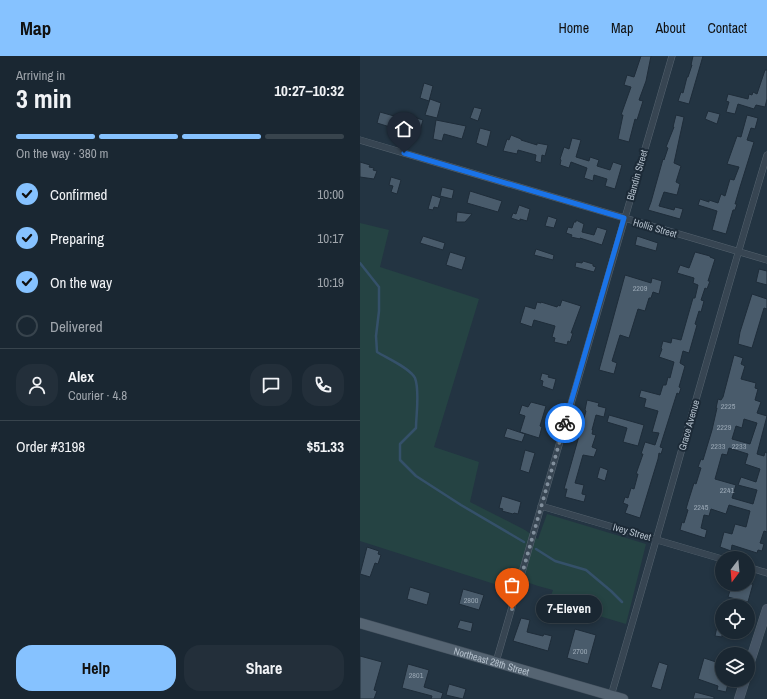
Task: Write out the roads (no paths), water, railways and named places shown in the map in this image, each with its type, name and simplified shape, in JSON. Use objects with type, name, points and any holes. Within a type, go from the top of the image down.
[{"type":"main road","points":[[755,647],[767,609]]},
{"type":"main road","name":"Northeast 28th Street","points":[[360,623],[623,699]]},
{"type":"main road","points":[[739,699],[742,687]]},
{"type":"street","name":"Blandin Street","points":[[496,662],[672,56]]},
{"type":"street","name":"Hollis Street","points":[[360,140],[767,260]]},
{"type":"street","name":"Grace Avenue","points":[[611,696],[767,155]]},
{"type":"street","name":"Ivey Street","points":[[541,506],[715,557]]},
{"type":"street","points":[[755,569],[767,573]]},
{"type":"waterway","points":[[360,263],[379,287],[379,311],[376,336],[377,352],[398,364],[415,378],[418,396],[416,428],[400,444],[400,460],[416,476],[461,505],[524,542]]},
{"type":"waterway","points":[[536,549],[555,561],[586,570],[622,602]]},
{"type":"place","name":"7-Eleven","points":[[512,609]]}]
